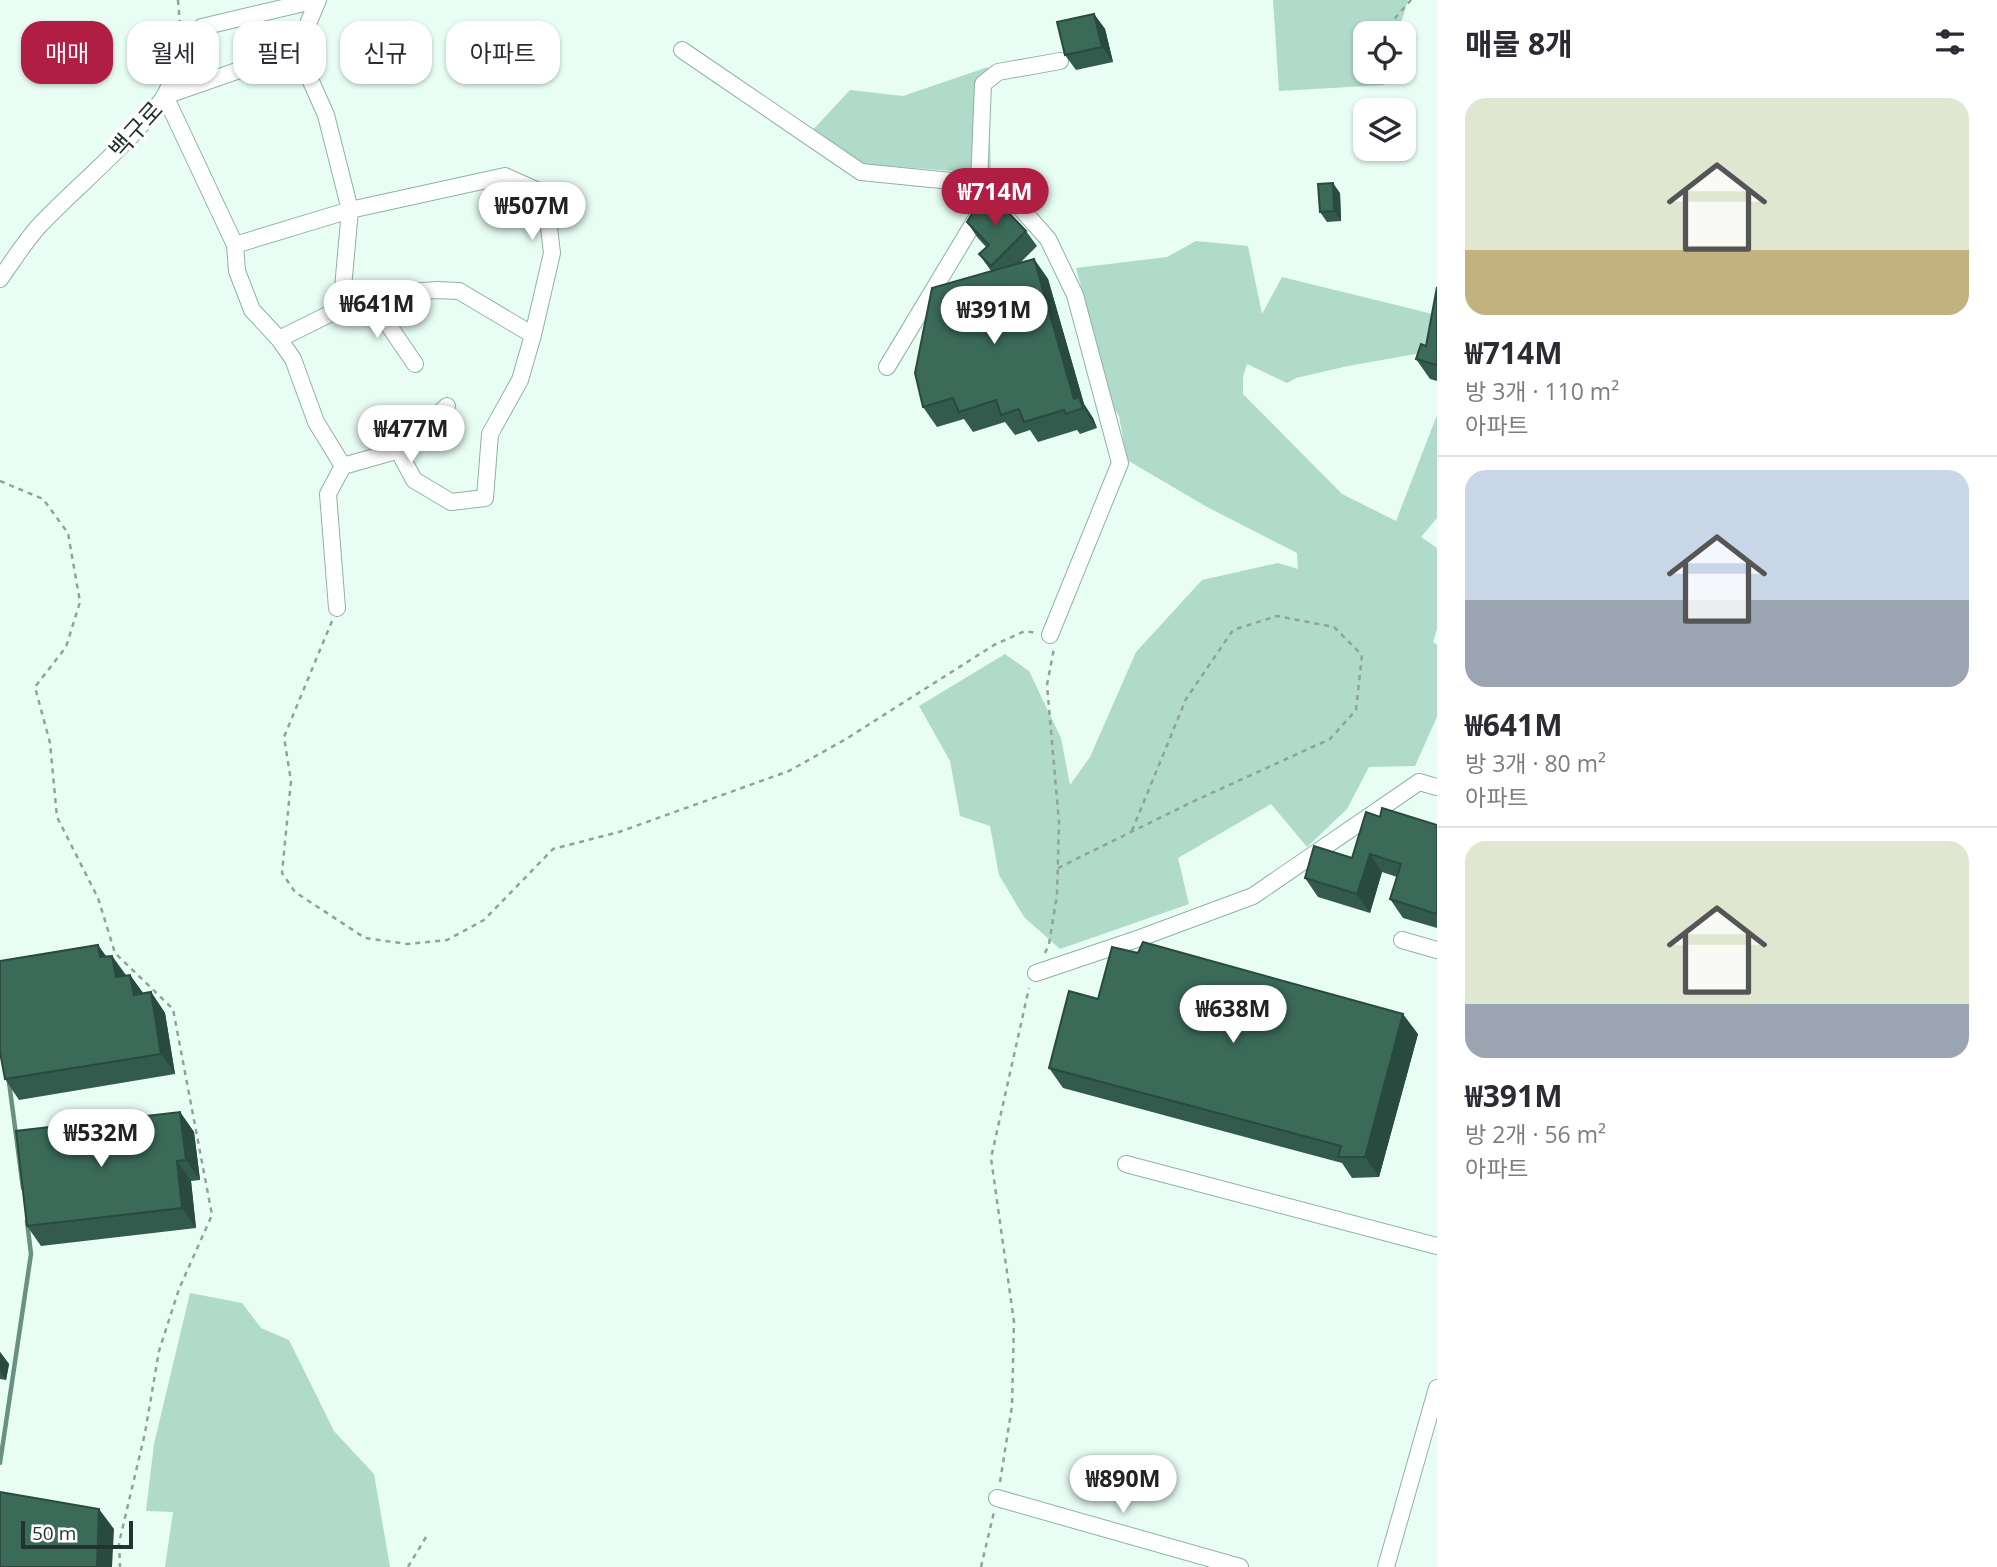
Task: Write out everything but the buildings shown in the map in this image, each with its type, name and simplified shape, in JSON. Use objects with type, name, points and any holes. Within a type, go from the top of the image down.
[{"type":"street","points":[[309,21],[318,0]]},
{"type":"street","name":"백구로","points":[[0,279],[37,229],[132,137],[165,96],[181,50],[190,34],[202,27],[318,0]]},
{"type":"street","points":[[682,50],[861,172],[1001,186],[1048,239],[1075,295],[1119,463],[1050,635]]},
{"type":"street","points":[[979,184],[983,84],[999,72],[1060,61]]},
{"type":"street","points":[[233,72],[165,96],[235,245],[237,271],[252,310],[293,359],[316,422],[343,466]]},
{"type":"street","points":[[312,84],[326,115],[350,210],[341,310]]},
{"type":"street","points":[[235,245],[350,210],[505,176],[545,194],[552,253],[520,380],[489,434],[485,498],[450,502],[414,480],[398,450]]},
{"type":"street","points":[[887,367],[988,200],[1001,186]]},
{"type":"street","points":[[279,340],[368,295],[437,290],[459,291],[533,335]]},
{"type":"street","points":[[368,295],[415,364]]},
{"type":"street","points":[[337,608],[328,494],[343,466],[403,449],[447,406]]},
{"type":"street","points":[[1036,973],[1253,896],[1419,782],[1437,787]]},
{"type":"street","points":[[1402,940],[1437,950]]},
{"type":"street","points":[[1126,1164],[1437,1246]]},
{"type":"street","points":[[1386,1567],[1437,1388]]},
{"type":"street","points":[[997,1498],[1240,1567]]},
{"type":"path","points":[[1392,21],[1411,0]]},
{"type":"path","points":[[0,481],[43,499],[68,533],[80,602],[66,647],[36,687],[50,743],[57,817],[98,898],[115,953],[173,1009],[212,1215],[179,1289],[159,1351],[145,1433],[119,1543],[120,1567]]},
{"type":"path","points":[[337,608],[284,737],[291,781],[282,873],[295,892],[365,938],[407,944],[447,940],[484,920],[553,849],[619,832],[789,771],[846,739],[995,645],[1024,631],[1050,635],[1055,650],[1046,685],[1059,822],[1057,895],[1049,944],[1029,989],[991,1158],[1014,1322],[1012,1406],[997,1498],[981,1567]]},
{"type":"path","points":[[1058,868],[1192,802],[1330,740],[1356,710],[1362,655],[1334,627],[1277,617],[1233,630],[1186,699],[1131,832]]},
{"type":"path","points":[[408,1567],[426,1537]]},
{"type":"green space","points":[[1273,0],[1408,0],[1402,21],[1353,21],[1353,84],[1384,85],[1279,91]]},
{"type":"green space","points":[[988,67],[991,174],[862,164],[809,134],[850,90],[903,96]]},
{"type":"green space","points":[[1196,241],[1248,246],[1262,314],[1282,277],[1437,315],[1427,352],[1348,366],[1296,378],[1287,383],[1247,364],[1243,377],[1243,394],[1342,494],[1396,521],[1437,415],[1437,518],[1421,537],[1437,548],[1437,629],[1433,642],[1437,645],[1437,717],[1415,766],[1369,767],[1347,809],[1307,847],[1271,804],[1178,858],[1189,904],[1060,949],[1024,917],[999,875],[990,826],[960,816],[950,761],[919,706],[1005,654],[1029,671],[1061,738],[1070,785],[1090,757],[1136,652],[1202,580],[1278,563],[1298,569],[1297,553],[1207,507],[1127,460],[1119,416],[1100,390],[1108,385],[1076,268],[1167,257]]},
{"type":"green space","points":[[190,1293],[242,1303],[261,1328],[289,1340],[334,1431],[374,1474],[390,1567],[165,1567],[173,1512],[146,1511],[154,1444]]},
{"type":"waterway","points":[[9,1082],[23,1188]]},
{"type":"waterway","points":[[0,1463],[31,1254],[27,1221]]}]
